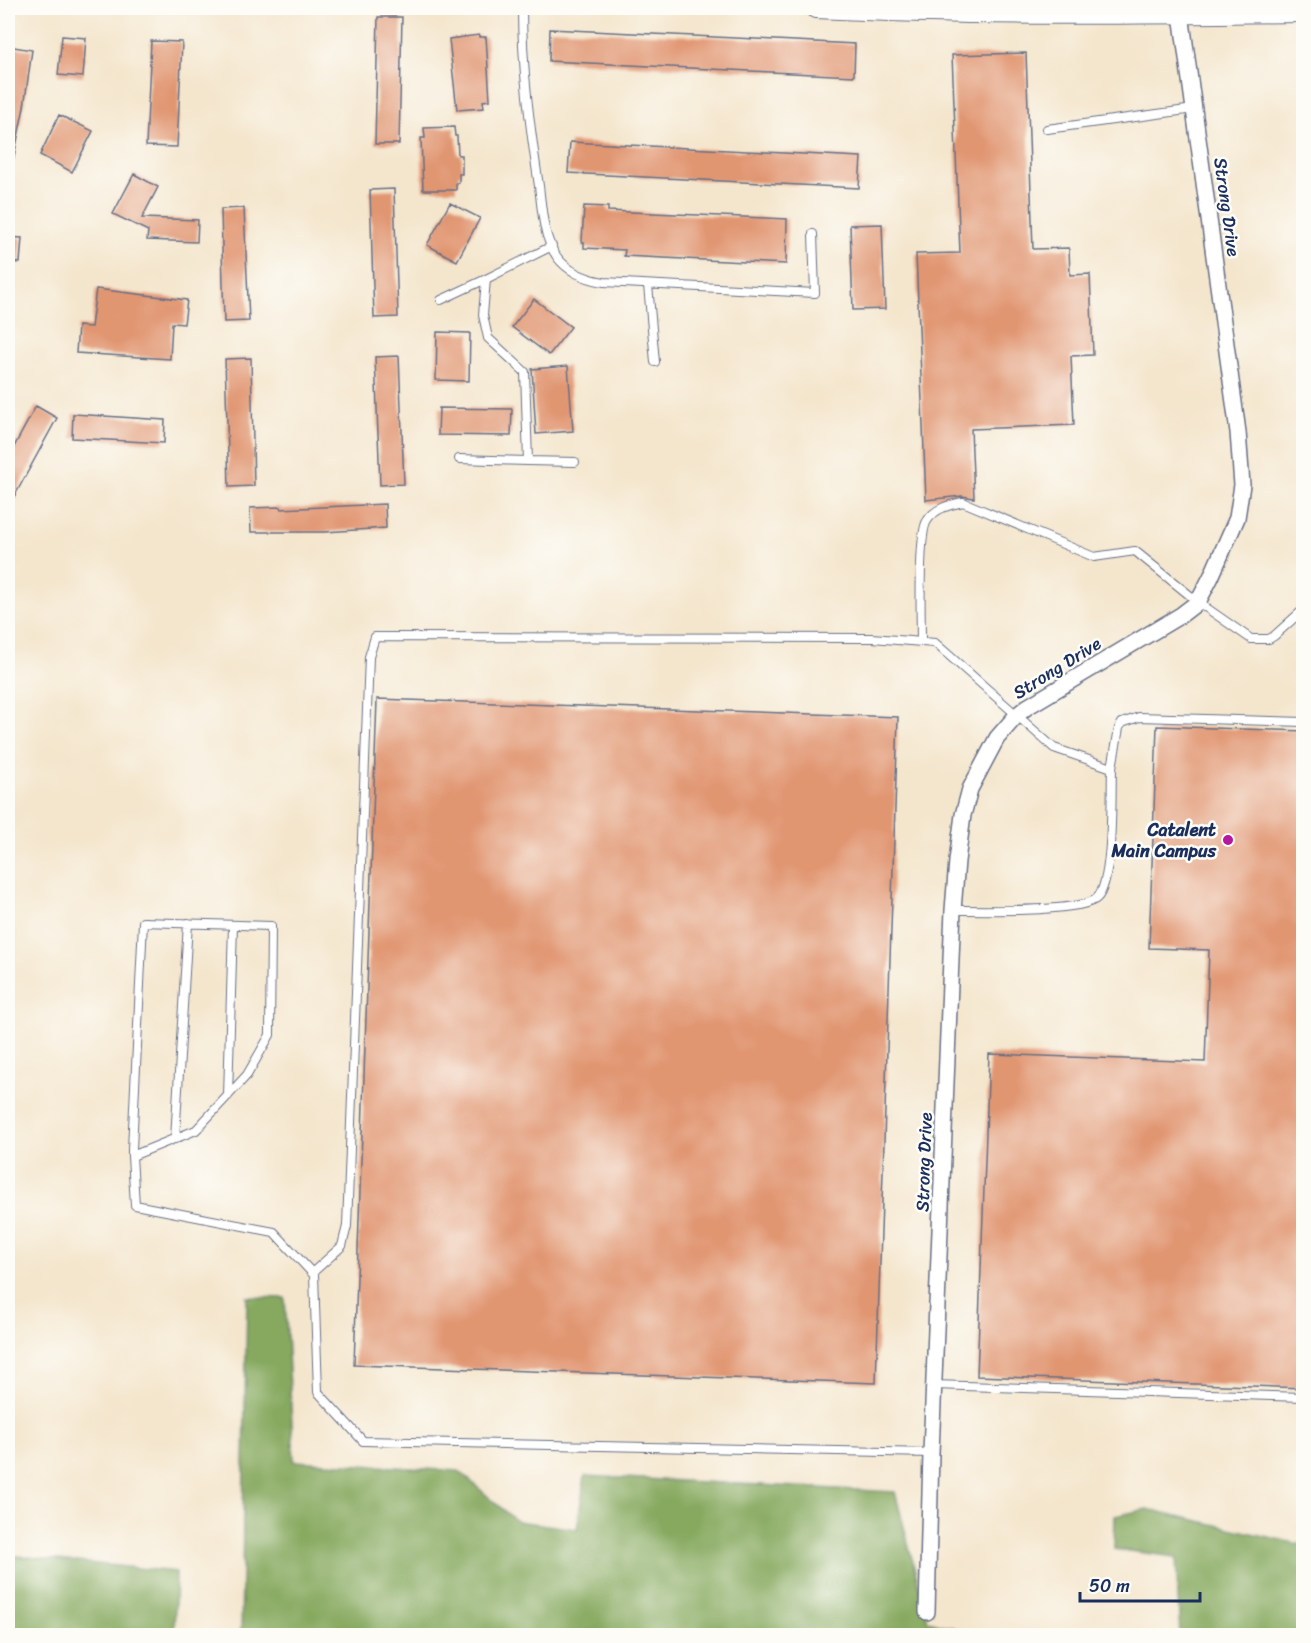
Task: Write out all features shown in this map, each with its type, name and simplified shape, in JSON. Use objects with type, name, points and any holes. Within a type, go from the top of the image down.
[{"type":"street","points":[[816,8],[888,12],[959,10],[1073,10],[1181,14],[1304,12]]},
{"type":"street","name":"Strong Drive","points":[[927,1612],[931,1453],[953,910],[962,827],[970,789],[997,738],[1017,715],[1181,615],[1198,602],[1231,535],[1241,502],[1238,432],[1181,14]]},
{"type":"lane","points":[[522,8],[522,49],[546,231],[557,257],[566,266],[589,279],[648,285],[815,293],[813,234]]},
{"type":"lane","points":[[1047,129],[1194,109]]},
{"type":"lane","points":[[441,300],[552,246]]},
{"type":"lane","points":[[486,279],[483,315],[488,338],[525,372],[528,460]]},
{"type":"lane","points":[[648,285],[655,362]]},
{"type":"lane","points":[[459,459],[574,462]]},
{"type":"lane","points":[[921,642],[922,547],[926,522],[942,507],[963,502],[1094,557],[1135,551],[1198,602],[1251,639],[1260,640],[1274,636],[1304,609]]},
{"type":"lane","points":[[312,1273],[342,1246],[347,1226],[369,657],[375,638],[872,638],[935,643],[1054,748],[1112,768]]},
{"type":"lane","points":[[953,910],[1035,909],[1088,904],[1096,899],[1101,893],[1108,874],[1112,768],[1119,728],[1122,723],[1138,717],[1304,722]]},
{"type":"lane","points":[[132,1156],[196,1130],[247,1075],[270,1035],[271,926],[143,922],[132,1156],[135,1205],[274,1232],[314,1275],[318,1392],[363,1441],[931,1453]]},
{"type":"lane","points":[[175,1139],[188,923]]},
{"type":"lane","points":[[228,1096],[233,925]]},
{"type":"lane","points":[[934,1385],[1304,1396]]},
{"type":"green space","points":[[247,1297],[285,1298],[294,1461],[459,1471],[516,1521],[577,1529],[585,1476],[895,1492],[928,1621],[981,1635],[241,1636]]},
{"type":"green space","points":[[1147,1509],[1303,1545],[1303,1635],[1180,1635],[1176,1557],[1114,1549],[1115,1516]]},
{"type":"green space","points":[[8,1555],[176,1572],[174,1635],[8,1635]]},
{"type":"building","points":[[378,17],[402,17],[399,144],[375,144]]},
{"type":"building","points":[[550,29],[855,44],[854,76],[549,61]]},
{"type":"building","points":[[479,35],[479,37],[486,37],[490,100],[483,101],[484,108],[457,110],[449,39]]},
{"type":"building","points":[[62,36],[86,38],[83,77],[58,75]]},
{"type":"building","points":[[151,41],[182,42],[177,147],[146,146]]},
{"type":"building","points":[[8,46],[32,50],[13,161],[8,160]]},
{"type":"building","points":[[1026,53],[1033,249],[1069,248],[1070,275],[1090,274],[1093,355],[1071,356],[1074,425],[971,429],[974,498],[962,496],[926,500],[916,254],[960,253],[952,55]]},
{"type":"building","points":[[59,115],[93,131],[72,172],[40,155]]},
{"type":"building","points":[[454,127],[458,155],[462,155],[462,174],[459,174],[456,190],[423,190],[421,138],[425,138],[424,128]]},
{"type":"building","points":[[570,142],[861,157],[859,188],[568,173]]},
{"type":"building","points":[[134,174],[158,187],[142,218],[198,220],[197,242],[147,240],[148,231],[113,214]]},
{"type":"building","points":[[394,189],[398,317],[374,318],[370,190]]},
{"type":"building","points":[[450,203],[480,218],[457,261],[427,245]]},
{"type":"building","points":[[584,206],[608,207],[608,211],[787,219],[786,264],[624,256],[625,250],[584,248],[584,242],[582,242]]},
{"type":"building","points":[[244,208],[249,321],[224,322],[221,209]]},
{"type":"building","points":[[882,224],[885,309],[853,310],[850,225]]},
{"type":"building","points":[[8,237],[22,238],[20,263],[8,262]]},
{"type":"building","points":[[96,289],[187,300],[184,324],[172,323],[170,359],[76,353],[78,326],[91,327]]},
{"type":"building","points":[[534,299],[571,327],[549,355],[512,327]]},
{"type":"building","points":[[437,332],[470,333],[469,381],[436,380]]},
{"type":"building","points":[[399,356],[404,484],[380,485],[375,357]]},
{"type":"building","points":[[251,358],[254,486],[229,487],[225,359]]},
{"type":"building","points":[[568,366],[573,431],[536,434],[532,369]]},
{"type":"building","points":[[36,406],[57,418],[8,508],[8,458]]},
{"type":"building","points":[[439,408],[512,409],[511,436],[438,435]]},
{"type":"building","points":[[73,414],[165,420],[164,443],[72,438]]},
{"type":"building","points":[[385,504],[386,528],[325,532],[251,532],[250,508],[281,507],[281,509]]},
{"type":"building","points":[[377,699],[898,717],[876,1383],[354,1365]]},
{"type":"building","points":[[1157,726],[1304,731],[1304,1388],[977,1376],[989,1054],[1205,1062],[1209,950],[1149,948]]},
{"type":"place","name":"Catalent Main Campus","points":[[1228,840]]}]
